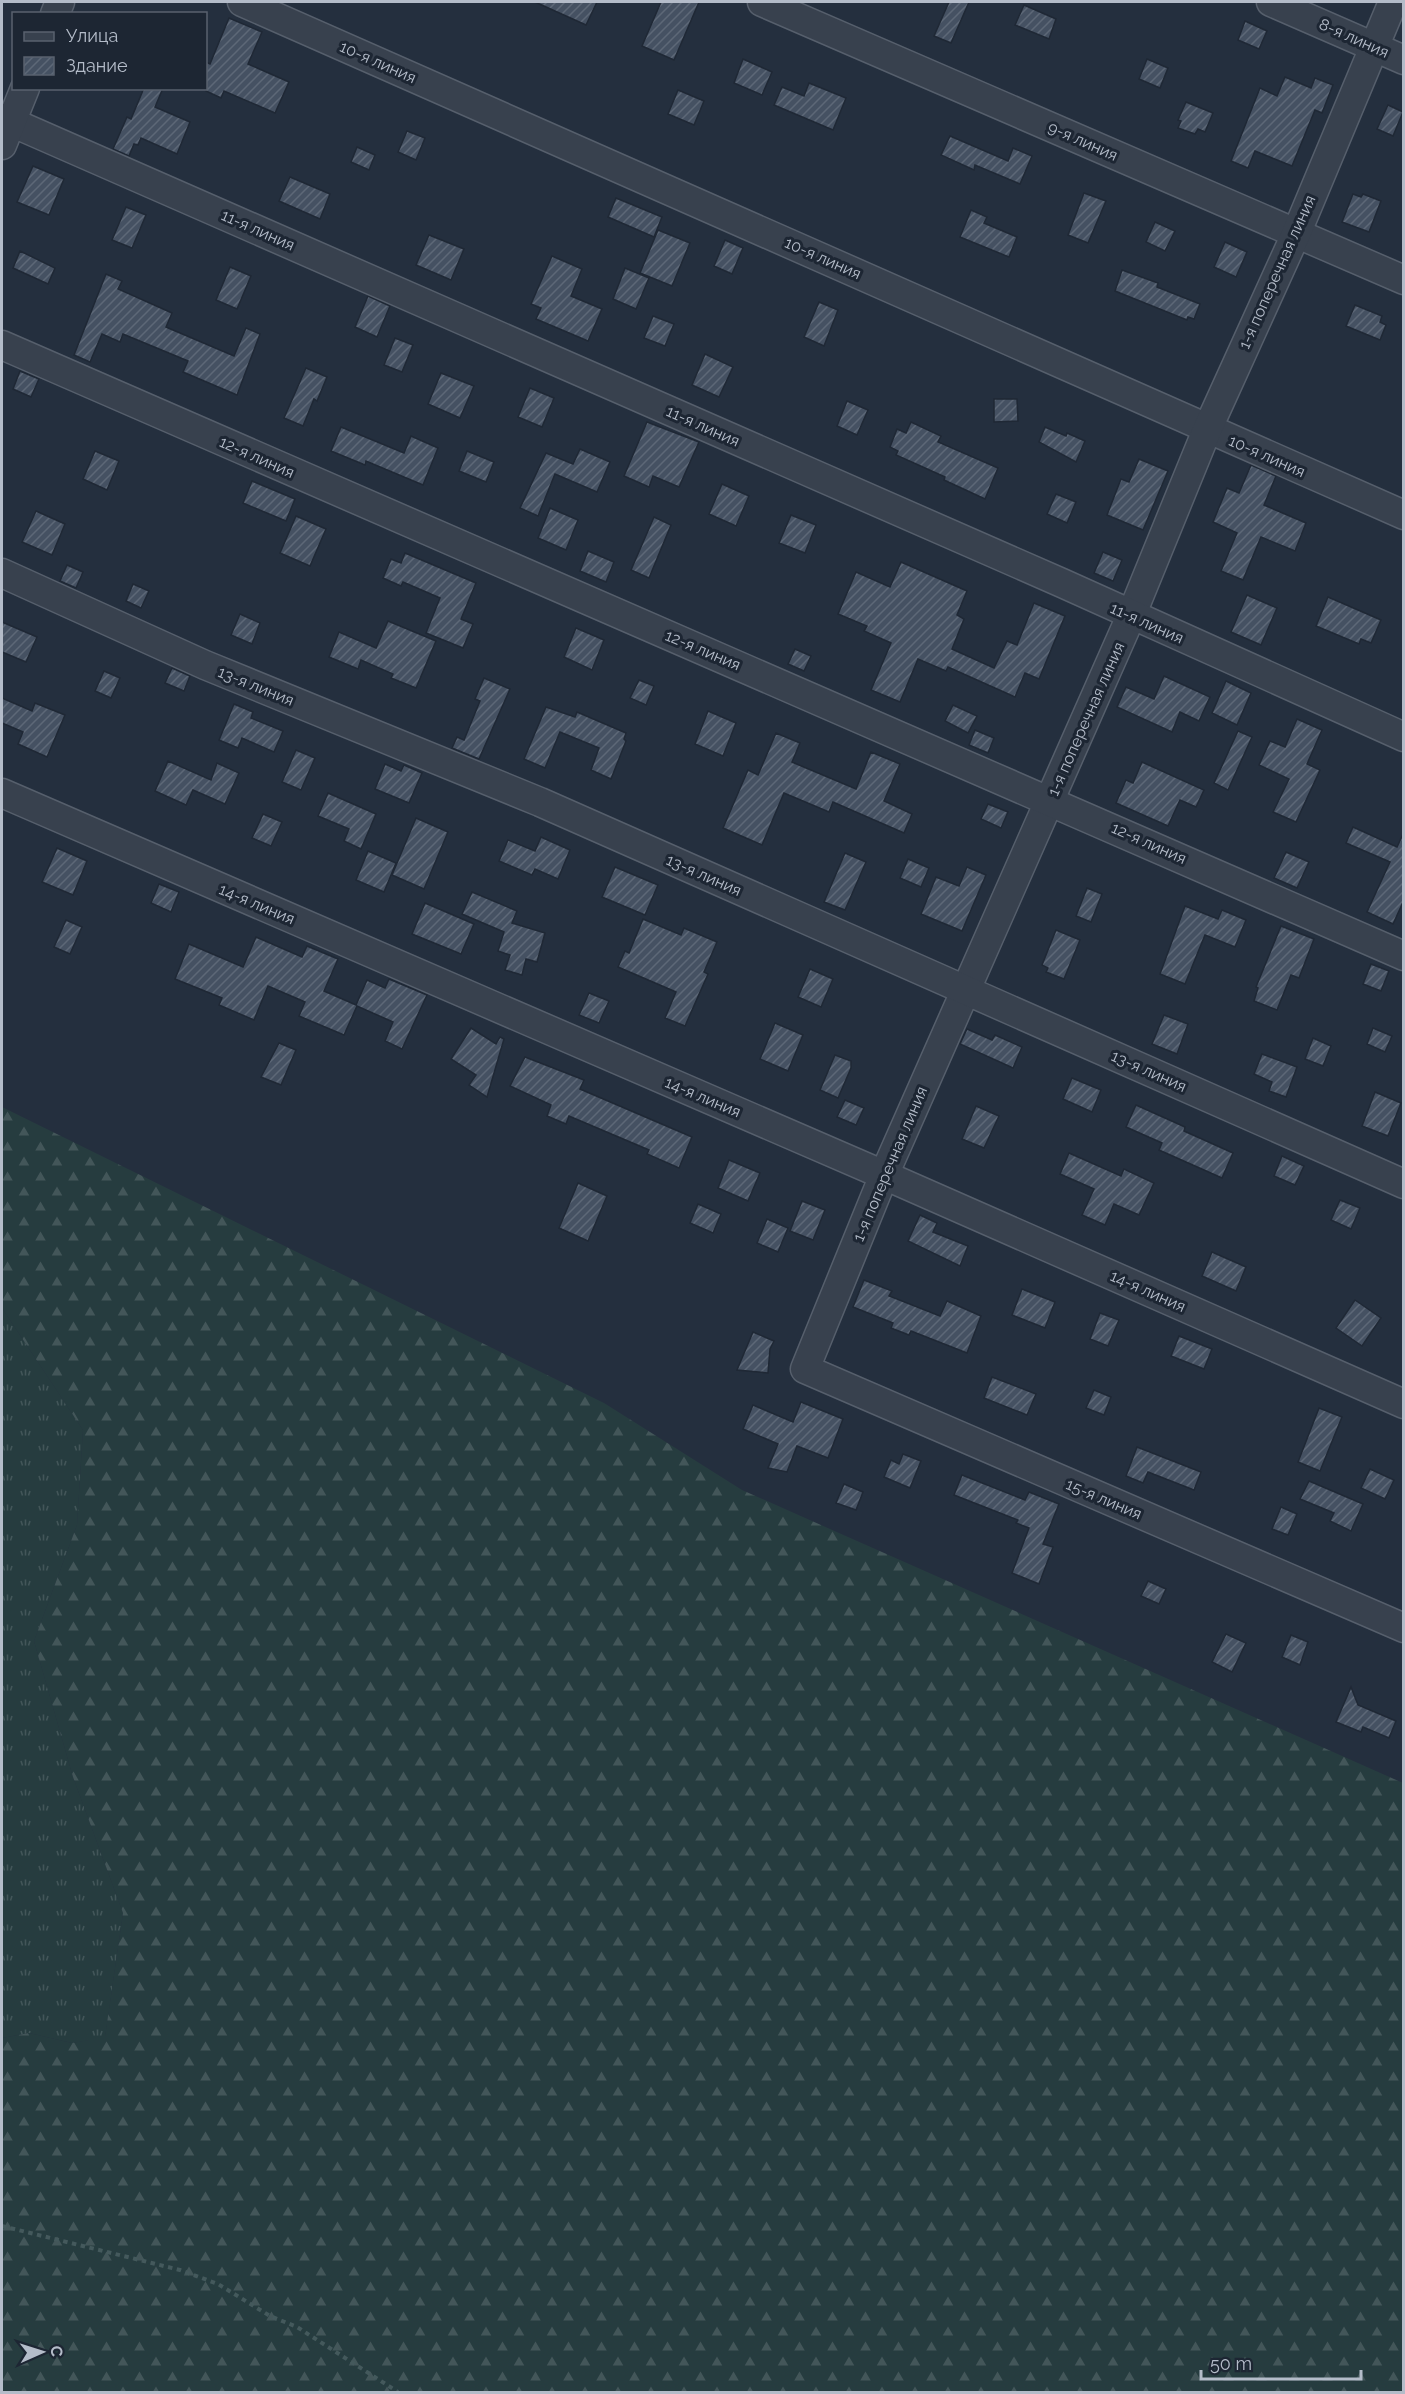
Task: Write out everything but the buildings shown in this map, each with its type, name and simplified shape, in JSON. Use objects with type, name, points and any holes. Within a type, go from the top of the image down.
[{"type":"street","name":"10-я линия","points":[[242,2],[1404,516]]},
{"type":"street","name":"9-я линия","points":[[762,2],[1404,280]]},
{"type":"street","name":"8-я линия","points":[[1271,2],[1404,60]]},
{"type":"street","name":"1-я поперечная линия","points":[[804,1370],[964,989],[1131,616],[1207,430],[1296,234],[1393,2]]},
{"type":"street","points":[[5,128],[24,90]]},
{"type":"street","name":"11-я линия","points":[[5,128],[1062,583],[1404,737]]},
{"type":"street","name":"12-я линия","points":[[2,345],[1404,956]]},
{"type":"street","name":"13-я линия","points":[[2,573],[205,665],[540,802],[1404,1184]]},
{"type":"street","name":"14-я линия","points":[[2,793],[884,1175],[1404,1404]]},
{"type":"street","name":"15-я линия","points":[[804,1370],[1404,1628]]},
{"type":"path","points":[[2,2226],[180,2270],[218,2284],[232,2295],[281,2322],[297,2327],[398,2392]]},
{"type":"green space","points":[[2,1107],[604,1403],[742,1490],[1403,1783],[1403,2392],[2,2392],[2,2038],[29,2033],[72,2043],[105,2037],[123,1913],[73,1777],[34,1641],[77,1525],[83,1430],[2,1308]]},
{"type":"green space","points":[[2,1308],[83,1430],[77,1525],[34,1641],[73,1777],[123,1913],[105,2038],[72,2043],[29,2033],[2,2038]]}]
